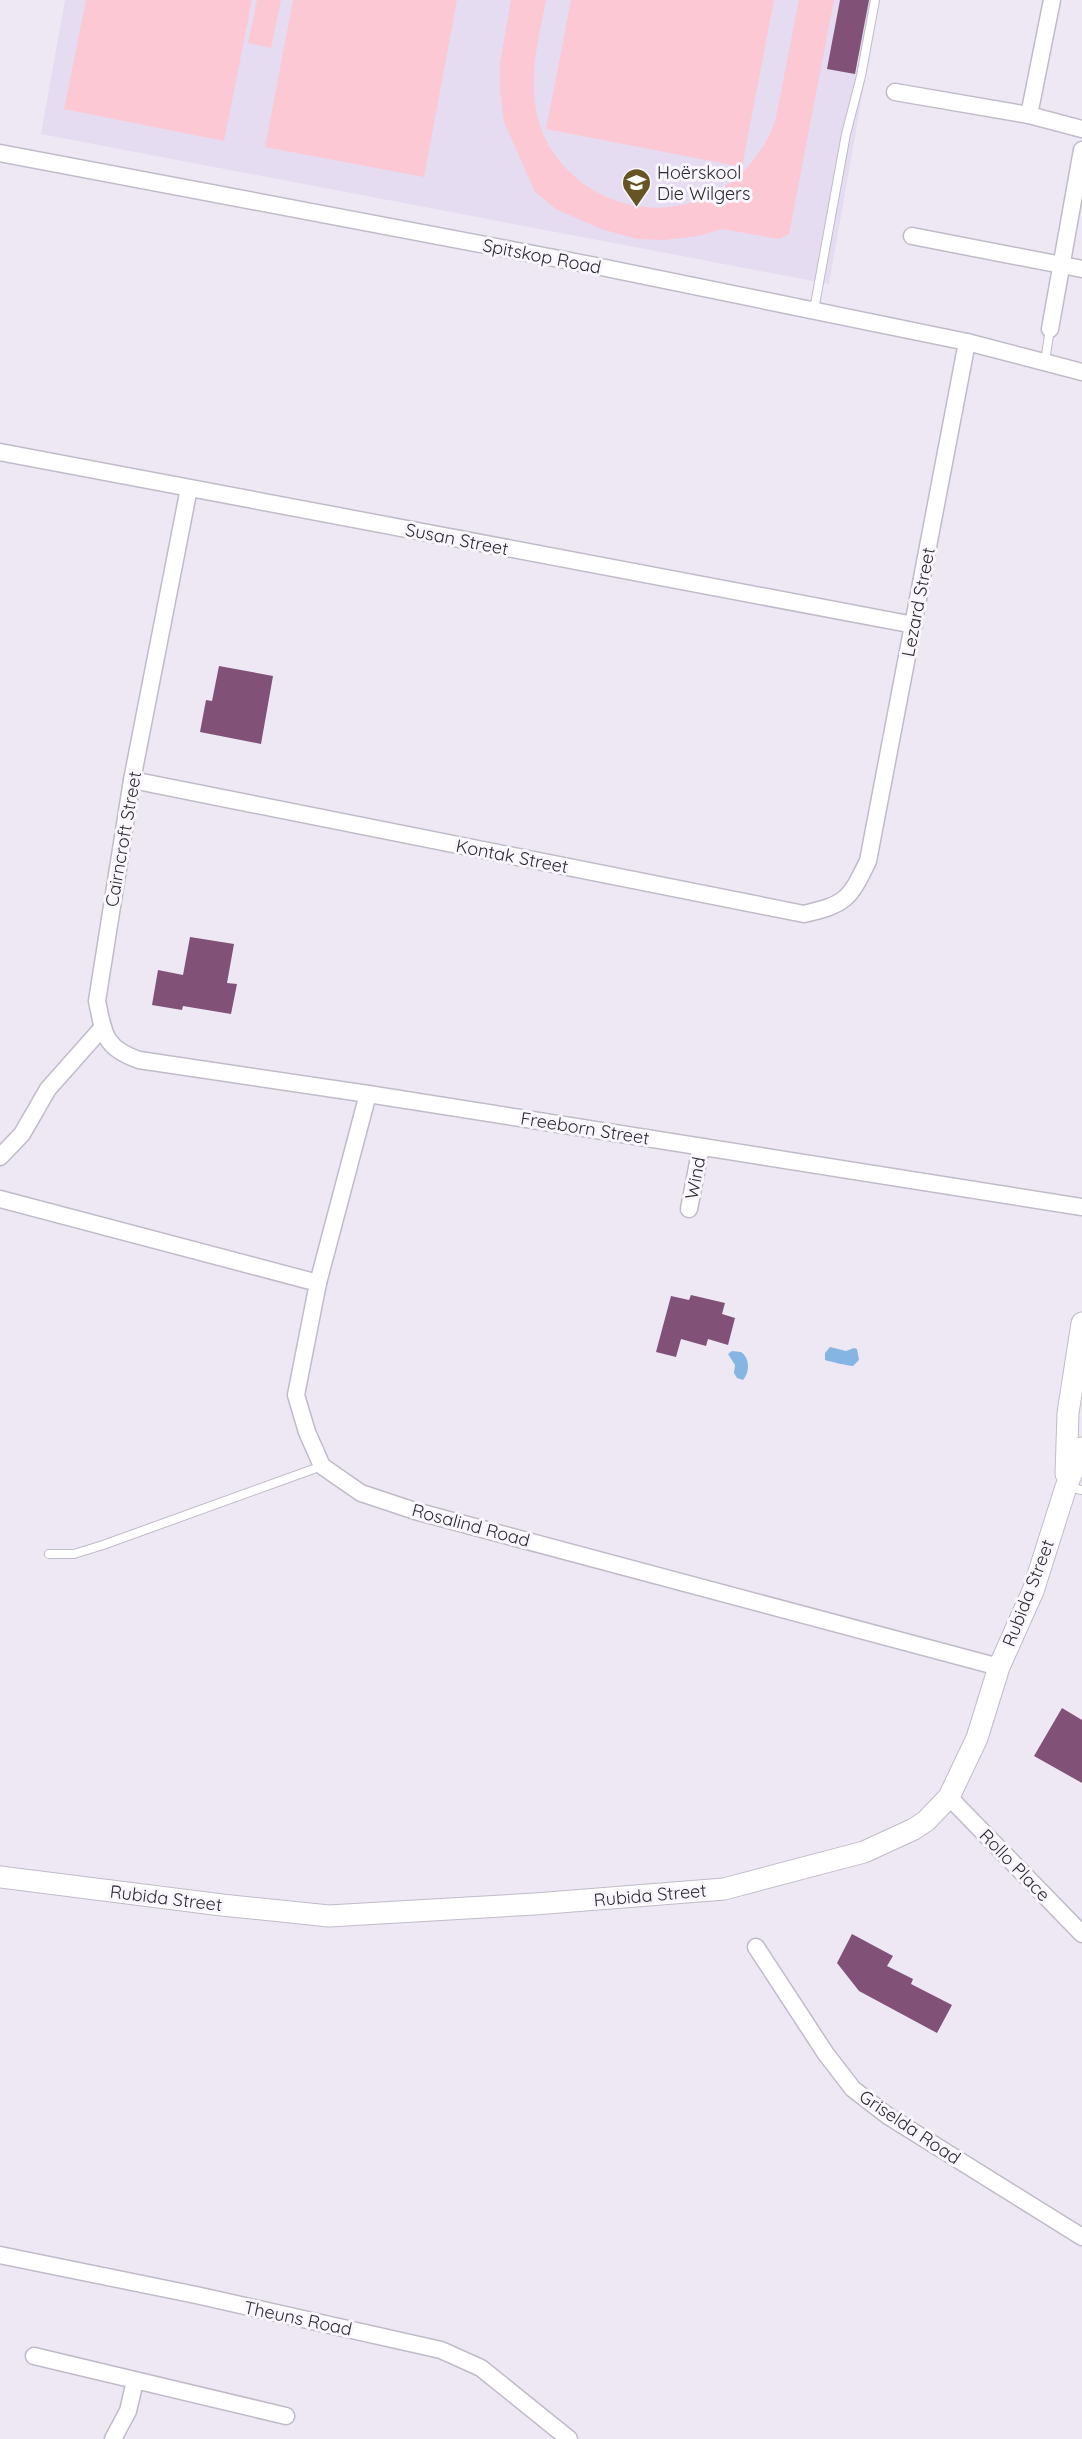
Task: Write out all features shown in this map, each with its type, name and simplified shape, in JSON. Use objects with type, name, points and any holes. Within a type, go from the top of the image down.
[{"type":"street","points":[[1029,115],[1052,0]]},
{"type":"street","points":[[895,92],[1029,115],[1082,129]]},
{"type":"street","points":[[1050,329],[1082,150]]},
{"type":"street","name":"Spitskop Road","points":[[0,153],[591,265],[967,342],[1082,372]]},
{"type":"street","points":[[912,236],[1082,269]]},
{"type":"street","name":"Lezard Street","points":[[868,861],[967,342]]},
{"type":"street","name":"Susan Street","points":[[0,452],[914,625]]},
{"type":"street","name":"Cairncroft Street","points":[[103,1027],[97,1000],[132,780],[189,488]]},
{"type":"street","name":"Kontak Street","points":[[132,780],[804,914],[834,907],[848,897],[868,861]]},
{"type":"street","points":[[0,1157],[22,1134],[48,1089],[103,1027]]},
{"type":"street","name":"Freeborn Street","points":[[103,1027],[109,1042],[121,1054],[139,1060],[368,1094],[1082,1208]]},
{"type":"street","points":[[322,1466],[307,1432],[296,1395],[318,1283],[368,1094]]},
{"type":"street","name":"Wind","points":[[689,1209],[701,1147]]},
{"type":"street","points":[[0,1199],[318,1283]]},
{"type":"street","name":"Rubida Street","points":[[1074,1488],[1068,1413],[1082,1323]]},
{"type":"street","name":"Rubida Street","points":[[0,1878],[330,1916],[535,1904],[724,1889],[864,1852],[914,1829],[926,1821],[949,1797],[977,1738],[999,1667],[1033,1591],[1074,1488],[1082,1448]]},
{"type":"street","name":"Rosalind Road","points":[[322,1466],[362,1493],[415,1511],[999,1667]]},
{"type":"street","name":"Rollo Place","points":[[949,1797],[1082,1934]]},
{"type":"street","name":"Griselda Road","points":[[756,1947],[826,2054],[853,2089],[888,2116],[1082,2237]]},
{"type":"street","name":"Theuns Road","points":[[0,2255],[441,2349],[481,2368],[569,2439]]},
{"type":"street","points":[[34,2356],[286,2416]]},
{"type":"street","points":[[113,2439],[128,2411],[135,2381]]},
{"type":"lane","points":[[813,310],[846,134],[861,76],[875,0]]},
{"type":"lane","points":[[1045,361],[1050,329]]},
{"type":"lane","points":[[49,1554],[74,1554],[103,1545],[322,1466]]},
{"type":"shaded area","name":"Hoërskool Die Wilgers","points":[[65,0],[879,0],[829,284],[41,134]]},
{"type":"shaded area","points":[[86,0],[252,0],[224,141],[64,109]]},
{"type":"shaded area","points":[[257,0],[281,0],[271,48],[248,43]]},
{"type":"shaded area","points":[[293,0],[457,0],[424,177],[265,147]]},
{"type":"shaded area","points":[[511,0],[546,0],[535,65],[534,98],[542,131],[558,158],[580,181],[607,197],[636,206],[665,207],[692,202],[718,191],[741,173],[761,150],[775,122],[799,0],[834,0],[789,234],[779,239],[723,229],[698,236],[664,240],[637,239],[601,229],[556,209],[535,192],[504,122],[500,92],[500,63]]},
{"type":"shaded area","points":[[571,0],[774,0],[742,167],[546,129]]},
{"type":"water","points":[[830,1347],[846,1351],[857,1349],[859,1360],[853,1366],[825,1360],[825,1353]]},
{"type":"water","points":[[732,1351],[741,1352],[746,1358],[748,1369],[743,1380],[737,1378],[734,1373],[735,1365],[728,1354]]},
{"type":"building","points":[[840,0],[869,0],[855,74],[827,69]]},
{"type":"building","points":[[219,666],[273,676],[261,744],[200,732],[206,700],[212,701]]},
{"type":"building","points":[[190,937],[234,944],[227,983],[237,984],[231,1014],[183,1006],[182,1010],[152,1005],[158,970],[183,975]]},
{"type":"building","points":[[691,1295],[725,1303],[722,1314],[735,1318],[728,1345],[708,1339],[706,1346],[681,1339],[676,1357],[656,1352],[671,1296],[689,1300]]},
{"type":"building","points":[[1062,1708],[1082,1720],[1082,1783],[1034,1756]]},
{"type":"building","points":[[852,1934],[893,1956],[887,1966],[913,1979],[911,1984],[952,2005],[937,2033],[859,1991],[837,1963]]},
{"type":"place","name":"Hoërskool Die Wilgers","points":[[636,208]]}]
